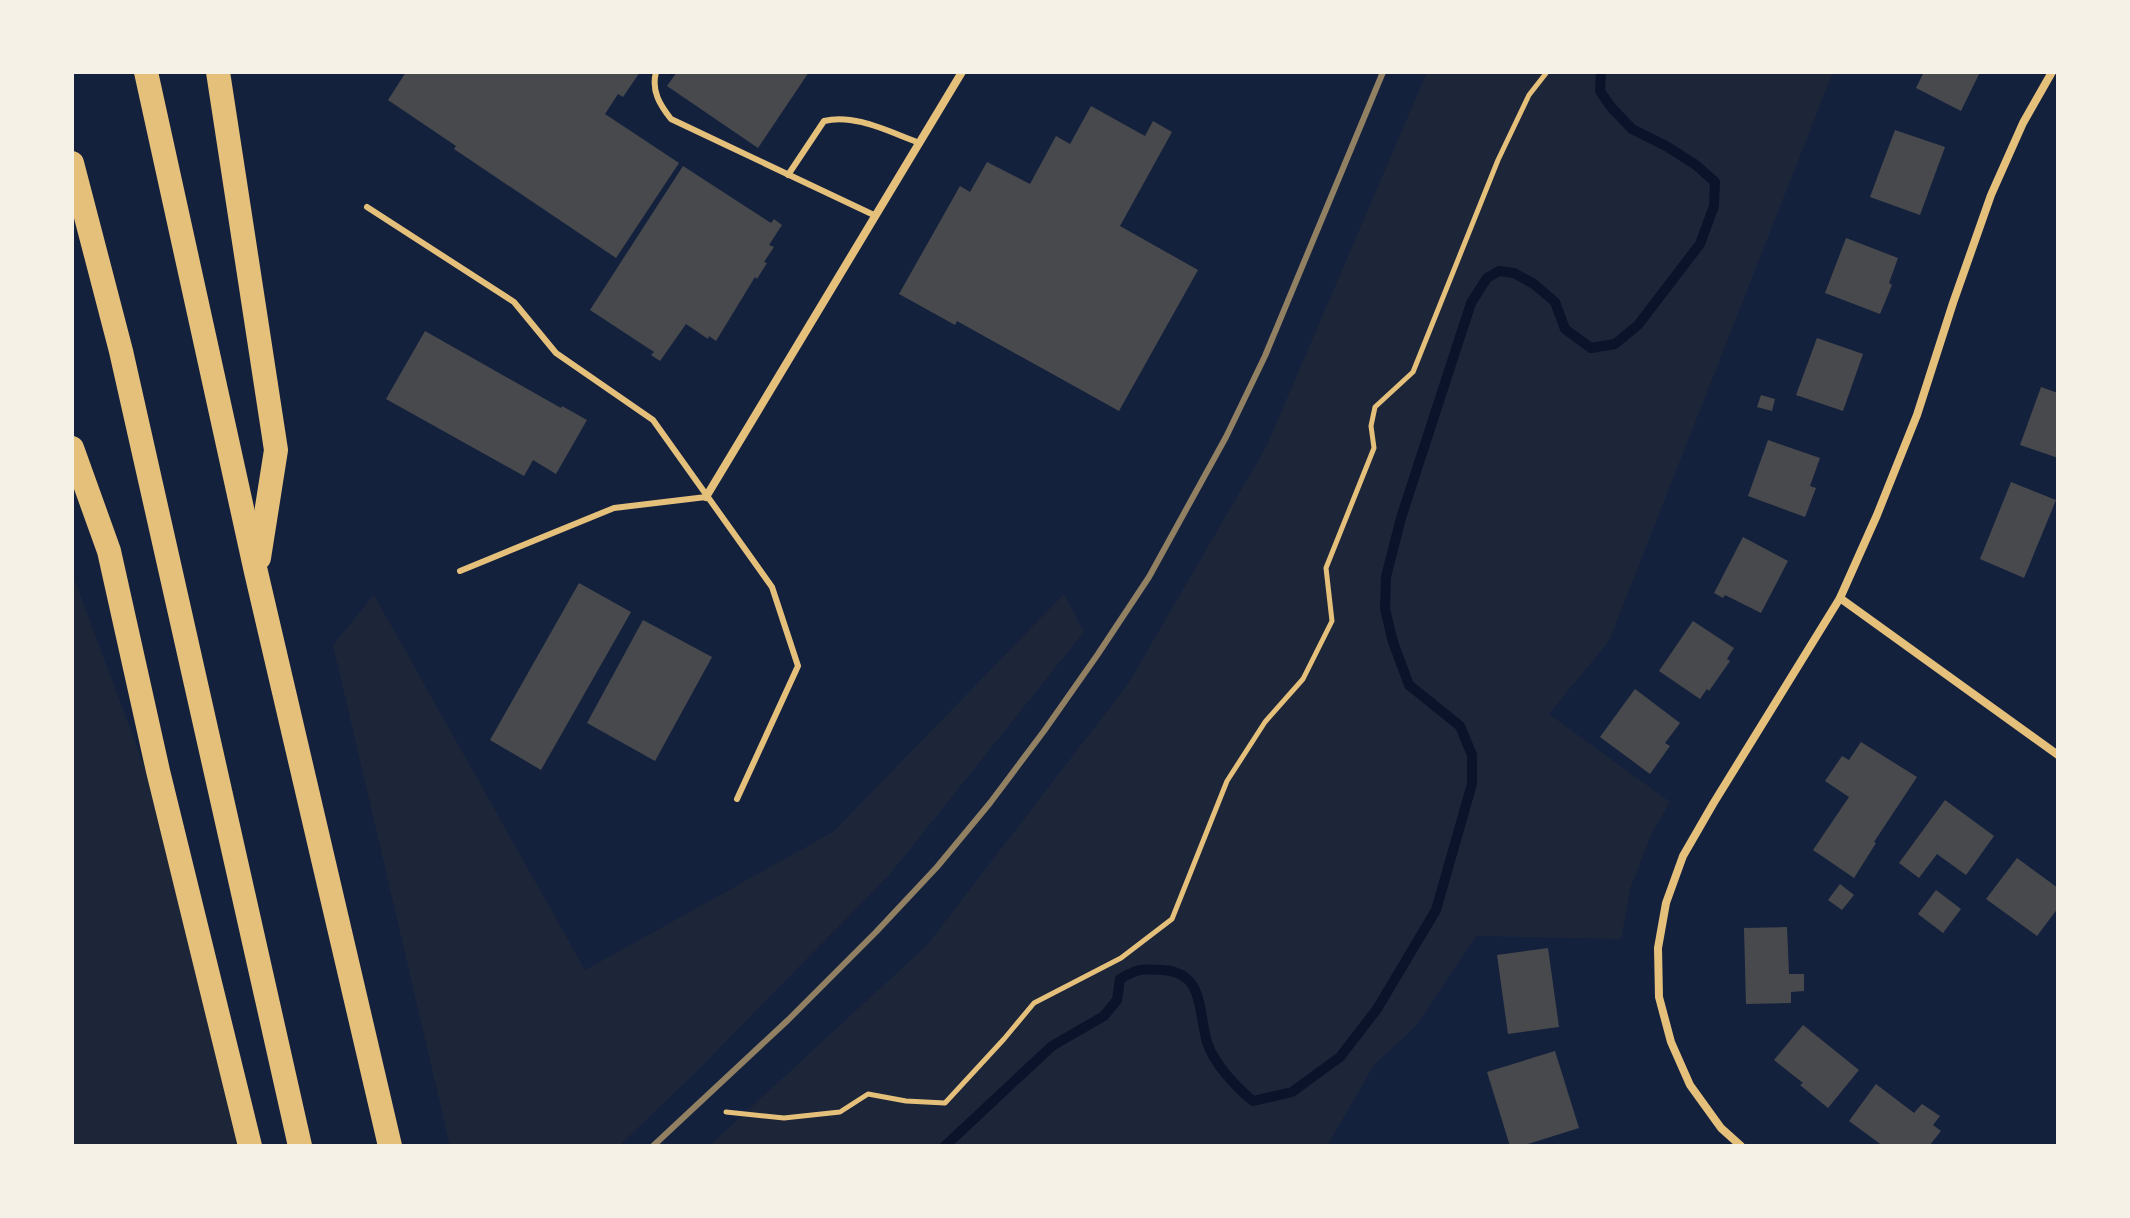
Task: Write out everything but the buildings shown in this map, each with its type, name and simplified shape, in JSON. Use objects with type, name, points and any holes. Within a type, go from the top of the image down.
[{"type":"highway","points":[[146,72],[256,572],[390,1146]]},
{"type":"highway","points":[[218,72],[276,450],[256,572]]},
{"type":"highway","points":[[72,163],[121,351],[300,1146]]},
{"type":"highway","points":[[72,448],[109,551],[158,771],[250,1146]]},
{"type":"street","points":[[706,497],[962,72]]},
{"type":"street","points":[[1741,1146],[1721,1128],[1690,1085],[1671,1042],[1659,997],[1658,948],[1666,903],[1683,856],[1840,598],[1917,415],[1991,195],[2023,123],[2052,72]]},
{"type":"street","points":[[1840,598],[2058,755]]},
{"type":"lane","points":[[656,72],[657,102],[671,119],[876,216]]},
{"type":"lane","points":[[788,175],[824,121],[853,120],[920,143]]},
{"type":"lane","points":[[367,207],[514,302],[556,353],[653,420],[772,587],[798,666],[737,799]]},
{"type":"lane","points":[[460,571],[614,508],[706,497]]},
{"type":"path","points":[[726,1112],[784,1118],[840,1112],[868,1094],[906,1101],[945,1103],[1034,1003],[1121,958],[1172,919],[1227,781],[1265,722],[1303,679],[1332,621],[1326,568],[1374,448],[1371,426],[1375,407],[1413,372],[1498,160],[1529,95],[1547,72]]},
{"type":"shaded area","points":[[1427,72],[1833,72],[1609,641],[1549,714],[1670,802],[1652,833],[1631,886],[1621,939],[1476,936],[1416,1026],[1374,1065],[1327,1146],[709,1146],[927,945],[1128,684],[1266,447]]},
{"type":"shaded area","points":[[72,573],[144,766],[242,1146],[72,1146]]},
{"type":"shaded area","points":[[1064,594],[1084,632],[890,874],[619,1146],[450,1146],[333,645],[374,595],[585,970],[833,832]]},
{"type":"waterway","points":[[945,1146],[1052,1046],[1104,1016],[1117,1000],[1120,979],[1136,971],[1162,970],[1176,972],[1186,978],[1197,996],[1207,1042],[1215,1059],[1253,1101],[1292,1092],[1340,1057],[1377,1009],[1436,910],[1472,784],[1472,755],[1460,726],[1409,685],[1385,609],[1386,577],[1401,518],[1471,303],[1487,278],[1499,271],[1514,273],[1534,284],[1555,302],[1565,329],[1591,348],[1615,344],[1638,325],[1700,244],[1714,206],[1715,182],[1696,165],[1632,129],[1600,91],[1601,72]]},
{"type":"railway","points":[[653,1146],[788,1020],[937,867],[990,803],[1098,654],[1149,577],[1226,437],[1265,356],[1383,72]]}]
